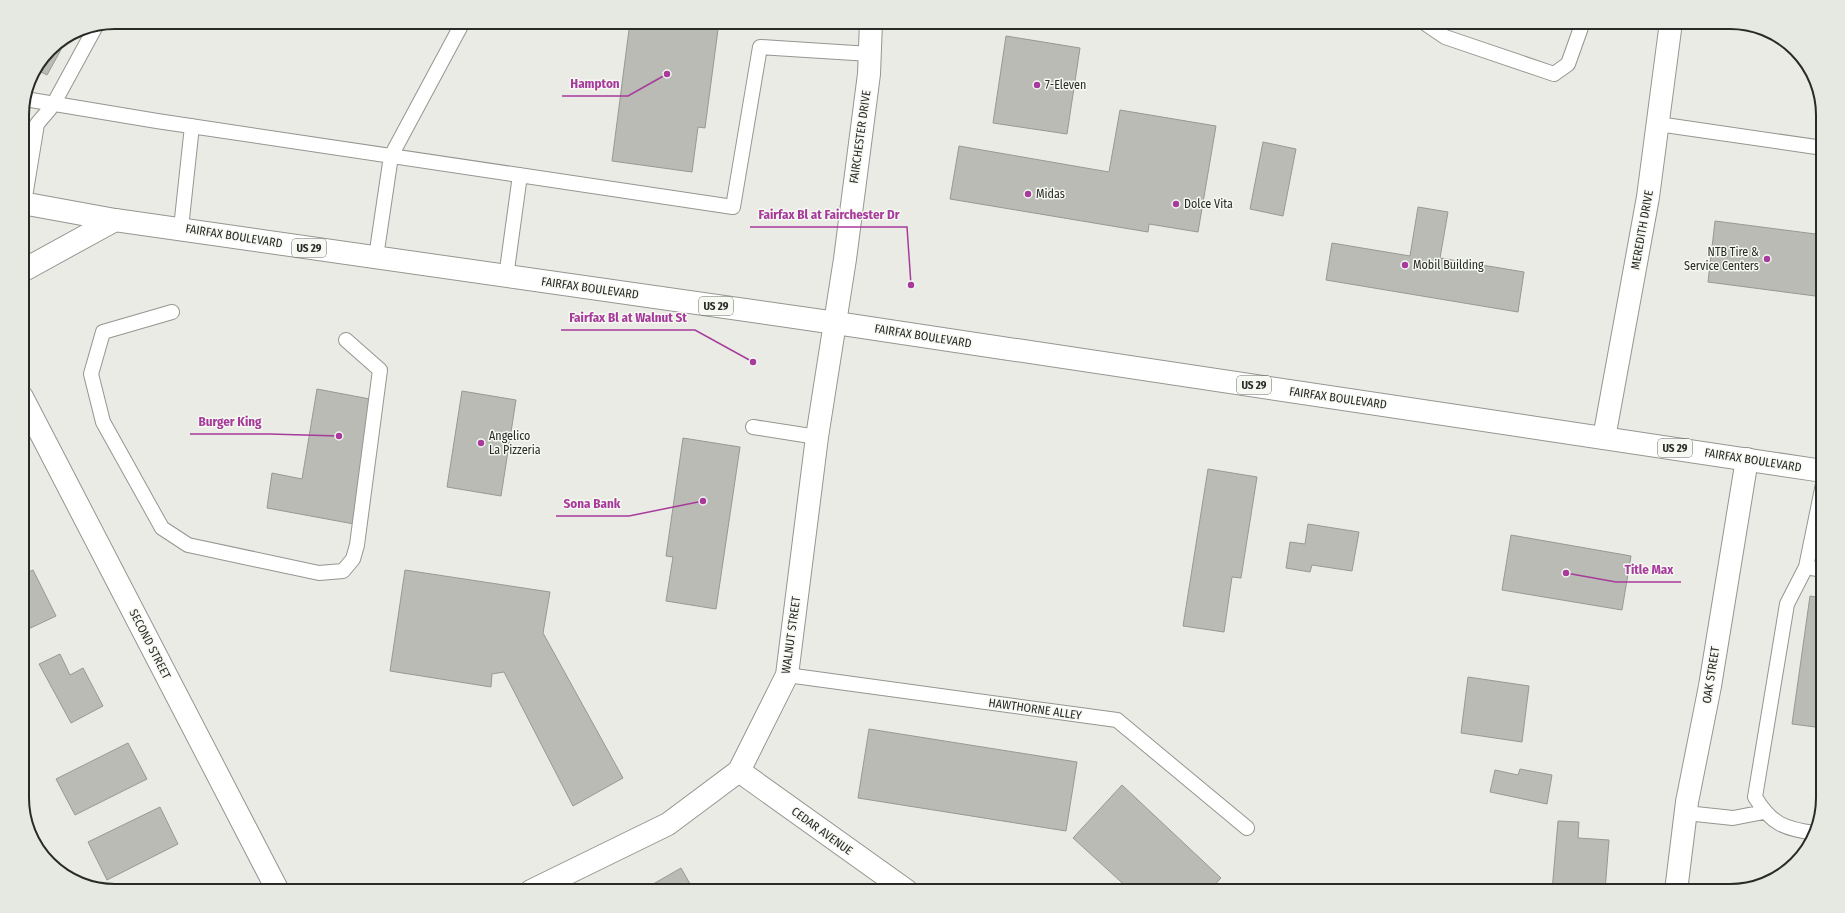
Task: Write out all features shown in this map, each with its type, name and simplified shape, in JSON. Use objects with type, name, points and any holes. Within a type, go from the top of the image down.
[{"type":"street","name":"FAIRCHESTER DRIVE","points":[[836,323],[870,54],[871,29]]},
{"type":"street","name":"MEREDITH DRIVE","points":[[1604,438],[1648,197],[1670,29]]},
{"type":"street","name":"FAIRFAX BOULEVARD","points":[[29,204],[115,220],[181,228],[506,277],[836,323],[1816,469]]},
{"type":"street","points":[[29,268],[115,220]]},
{"type":"street","name":"WALNUT STREET","points":[[545,884],[668,824],[739,771],[786,676],[817,437],[836,323]]},
{"type":"street","name":"SECOND STREET","points":[[29,411],[274,884]]},
{"type":"street","name":"OAK STREET","points":[[1677,884],[1686,813],[1710,686],[1747,459]]},
{"type":"street","name":"CEDAR AVENUE","points":[[739,771],[897,884]]},
{"type":"lane","points":[[376,257],[391,156],[459,29]]},
{"type":"lane","points":[[1433,29],[1445,37],[1554,74],[1568,64],[1580,29]]},
{"type":"lane","points":[[29,169],[37,124],[53,105],[92,33]]},
{"type":"lane","points":[[31,100],[53,105],[733,207],[760,47],[870,54]]},
{"type":"lane","points":[[1658,124],[1816,147]]},
{"type":"lane","points":[[181,228],[192,126]]},
{"type":"lane","points":[[506,277],[520,175]]},
{"type":"lane","points":[[172,312],[103,332],[91,374],[103,422],[162,528],[188,545],[319,573],[343,571],[352,559],[357,545],[380,370],[346,340]]},
{"type":"lane","points":[[753,427],[817,437]]},
{"type":"lane","points":[[1809,832],[1781,825],[1764,812],[1755,797],[1787,604],[1806,567],[1816,518]]},
{"type":"lane","points":[[1806,567],[1816,569]]},
{"type":"lane","name":"HAWTHORNE ALLEY","points":[[786,676],[1118,720],[1247,828]]},
{"type":"lane","points":[[1686,813],[1733,818],[1764,812]]},
{"type":"building","points":[[629,29],[718,29],[705,128],[698,127],[692,172],[612,161]]},
{"type":"building","name":"7-Eleven","points":[[1006,36],[1080,48],[1067,134],[993,123]]},
{"type":"building","points":[[63,46],[47,75],[40,72],[54,54]]},
{"type":"building","points":[[1120,110],[1216,126],[1198,232],[1149,224],[1148,232],[950,199],[959,146],[1109,172]]},
{"type":"building","points":[[1263,142],[1296,149],[1283,216],[1250,209]]},
{"type":"building","name":"Mobil Building","points":[[1418,207],[1448,212],[1440,258],[1524,272],[1518,312],[1326,280],[1332,243],[1410,256]]},
{"type":"building","name":"NTB Tire & Service Centers","points":[[1715,221],[1816,234],[1816,296],[1708,282]]},
{"type":"building","points":[[317,389],[375,400],[354,524],[267,508],[272,473],[302,479]]},
{"type":"building","name":"Angelico La Pizzeria","points":[[462,391],[516,400],[501,496],[447,487]]},
{"type":"building","points":[[683,438],[740,447],[716,609],[666,601],[673,557],[666,556]]},
{"type":"building","points":[[1208,469],[1257,477],[1241,578],[1232,577],[1224,632],[1183,626]]},
{"type":"building","points":[[1308,524],[1359,532],[1352,571],[1312,565],[1310,572],[1286,568],[1290,542],[1305,544]]},
{"type":"building","points":[[1511,535],[1631,556],[1622,610],[1502,590]]},
{"type":"building","points":[[33,570],[56,616],[29,629],[29,572]]},
{"type":"building","points":[[405,570],[550,592],[543,633],[623,778],[573,806],[504,672],[492,674],[491,687],[390,671]]},
{"type":"building","points":[[1810,596],[1816,597],[1816,727],[1792,724]]},
{"type":"building","points":[[60,654],[70,675],[83,668],[103,706],[71,723],[39,664]]},
{"type":"building","points":[[1468,677],[1529,686],[1522,742],[1461,733]]},
{"type":"building","points":[[869,729],[1077,762],[1066,831],[858,798]]},
{"type":"building","points":[[128,743],[147,779],[75,815],[56,779]]},
{"type":"building","points":[[1520,769],[1552,775],[1547,804],[1490,792],[1495,770],[1518,775]]},
{"type":"building","points":[[1122,785],[1221,878],[1215,884],[1123,884],[1073,838]]},
{"type":"building","points":[[160,807],[178,844],[107,880],[88,842]]},
{"type":"building","points":[[1558,821],[1579,822],[1578,838],[1609,840],[1606,884],[1553,884]]},
{"type":"building","points":[[681,868],[690,884],[653,884]]},
{"type":"place","name":"Hampton","points":[[667,74]]},
{"type":"place","name":"7-Eleven","points":[[1037,85]]},
{"type":"place","name":"Midas","points":[[1028,194]]},
{"type":"place","name":"Dolce Vita","points":[[1176,204]]},
{"type":"place","name":"NTB Tire & Service Centers","points":[[1767,259]]},
{"type":"place","name":"Mobil Building","points":[[1405,265]]},
{"type":"place","name":"Fairfax Bl at Fairchester Dr","points":[[911,285]]},
{"type":"place","name":"Fairfax Bl at Walnut St","points":[[753,362]]},
{"type":"place","name":"Burger King","points":[[339,436]]},
{"type":"place","name":"Angelico La Pizzeria","points":[[481,443]]},
{"type":"place","name":"Sona Bank","points":[[703,501]]},
{"type":"place","name":"Title Max","points":[[1566,573]]}]
